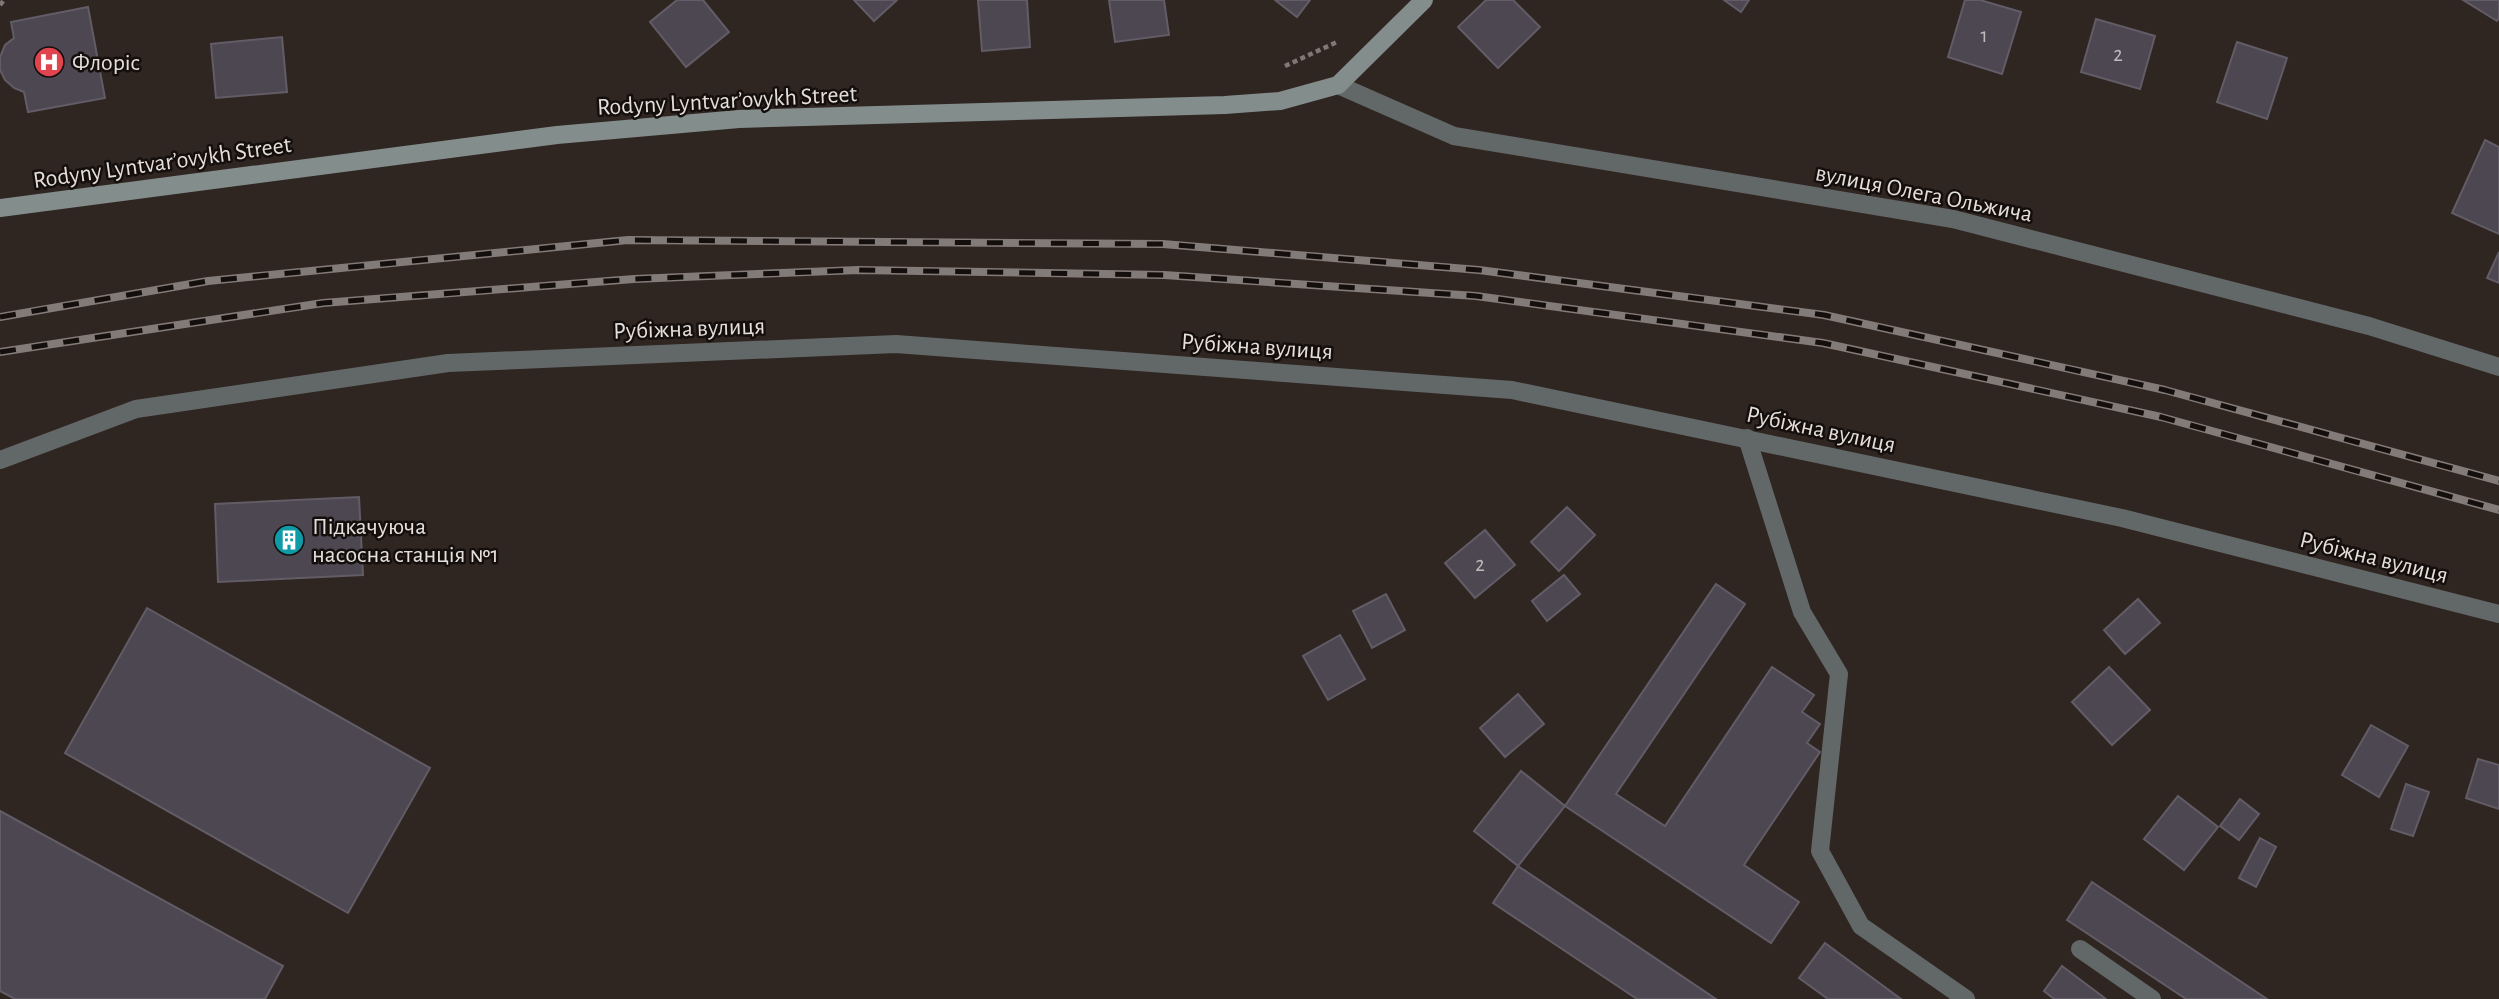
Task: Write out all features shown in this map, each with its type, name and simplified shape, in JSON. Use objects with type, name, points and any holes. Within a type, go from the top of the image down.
[{"type":"main road","name":"Rodyny Lyntvar’ovykh Street","points":[[0,208],[557,135],[740,119],[1225,105],[1280,101],[1338,85],[1424,0]]},
{"type":"street","name":"вулиця Олега Ольжича","points":[[1338,85],[1454,136],[1952,219],[2369,326],[2499,367]]},
{"type":"street","name":"Рубіжна вулиця","points":[[0,460],[136,409],[448,363],[896,344],[1512,390],[2122,518],[2499,614]]},
{"type":"street","points":[[1748,438],[1802,612],[1839,674],[1819,851],[1861,926],[1966,999]]},
{"type":"street","points":[[2080,948],[2152,999]]},
{"type":"path","points":[[0,5],[4,0]]},
{"type":"building","points":[[677,0],[703,0],[729,32],[686,67],[650,22]]},
{"type":"building","points":[[854,0],[897,0],[874,21]]},
{"type":"building","points":[[978,0],[1027,0],[1030,47],[982,51]]},
{"type":"building","points":[[1109,0],[1164,0],[1169,35],[1115,42]]},
{"type":"building","points":[[1275,0],[1310,0],[1297,17]]},
{"type":"building","points":[[1486,0],[1513,0],[1540,27],[1498,68],[1458,27]]},
{"type":"building","points":[[1724,0],[1749,0],[1741,12]]},
{"type":"building","points":[[1965,0],[1980,0],[2021,12],[2002,74],[1948,57]]},
{"type":"building","points":[[2463,0],[2499,0],[2499,18],[2497,21]]},
{"type":"building","name":"Флоріс","points":[[88,7],[105,98],[28,112],[24,92],[5,80],[0,70],[0,57],[5,45],[14,38],[11,22]]},
{"type":"building","points":[[2096,19],[2155,36],[2140,89],[2081,72]]},
{"type":"building","points":[[282,37],[287,92],[216,98],[211,44]]},
{"type":"building","points":[[2237,42],[2287,58],[2267,119],[2217,102]]},
{"type":"building","points":[[2485,140],[2499,147],[2499,234],[2452,213]]},
{"type":"building","points":[[2499,252],[2499,283],[2487,278]]},
{"type":"building","name":"Підкачуюча насосна станція №1","points":[[359,497],[363,575],[218,582],[215,504]]},
{"type":"building","points":[[1567,507],[1595,535],[1559,571],[1531,542]]},
{"type":"building","points":[[1485,530],[1515,565],[1475,598],[1445,563]]},
{"type":"building","points":[[1564,575],[1580,594],[1547,621],[1532,601]]},
{"type":"building","points":[[1716,584],[1745,604],[1616,794],[1665,826],[1772,667],[1814,695],[1802,712],[1820,724],[1807,743],[1820,752],[1744,865],[1799,902],[1771,943],[1565,806]]},
{"type":"building","points":[[1386,594],[1405,630],[1372,648],[1353,611]]},
{"type":"building","points":[[2138,599],[2160,623],[2125,654],[2104,630]]},
{"type":"building","points":[[147,608],[430,768],[348,913],[65,753]]},
{"type":"building","points":[[1340,635],[1365,679],[1328,700],[1303,656]]},
{"type":"building","points":[[2109,667],[2150,710],[2112,745],[2072,702]]},
{"type":"building","points":[[1518,694],[1544,724],[1505,757],[1480,728]]},
{"type":"building","points":[[2371,725],[2408,746],[2379,797],[2342,775]]},
{"type":"building","points":[[2478,759],[2499,765],[2499,809],[2466,798]]},
{"type":"building","points":[[1521,771],[1565,806],[1518,866],[1474,831]]},
{"type":"building","points":[[2406,784],[2429,792],[2413,836],[2391,829]]},
{"type":"building","points":[[2178,796],[2218,827],[2184,870],[2144,839]]},
{"type":"building","points":[[2240,799],[2259,814],[2239,840],[2220,826]]},
{"type":"building","points":[[0,811],[283,966],[265,999],[15,999],[0,991]]},
{"type":"building","points":[[2260,838],[2276,847],[2256,887],[2239,878]]},
{"type":"building","points":[[1518,866],[1716,999],[1637,999],[1493,903]]},
{"type":"building","points":[[2092,882],[2267,999],[2186,999],[2067,920]]},
{"type":"building","points":[[1825,943],[1901,999],[1828,999],[1799,978]]},
{"type":"building","points":[[2062,966],[2106,999],[2054,999],[2044,991]]},
{"type":"railway","points":[[0,317],[208,281],[628,240],[1163,244],[1479,270],[1824,315],[2165,390],[2499,481]]},
{"type":"railway","points":[[0,352],[323,303],[634,279],[858,270],[1164,275],[1476,296],[1823,343],[2161,417],[2499,510]]},
{"type":"place","name":"Флоріс","points":[[49,62]]},
{"type":"place","name":"Підкачуюча насосна станція №1","points":[[289,540]]}]
